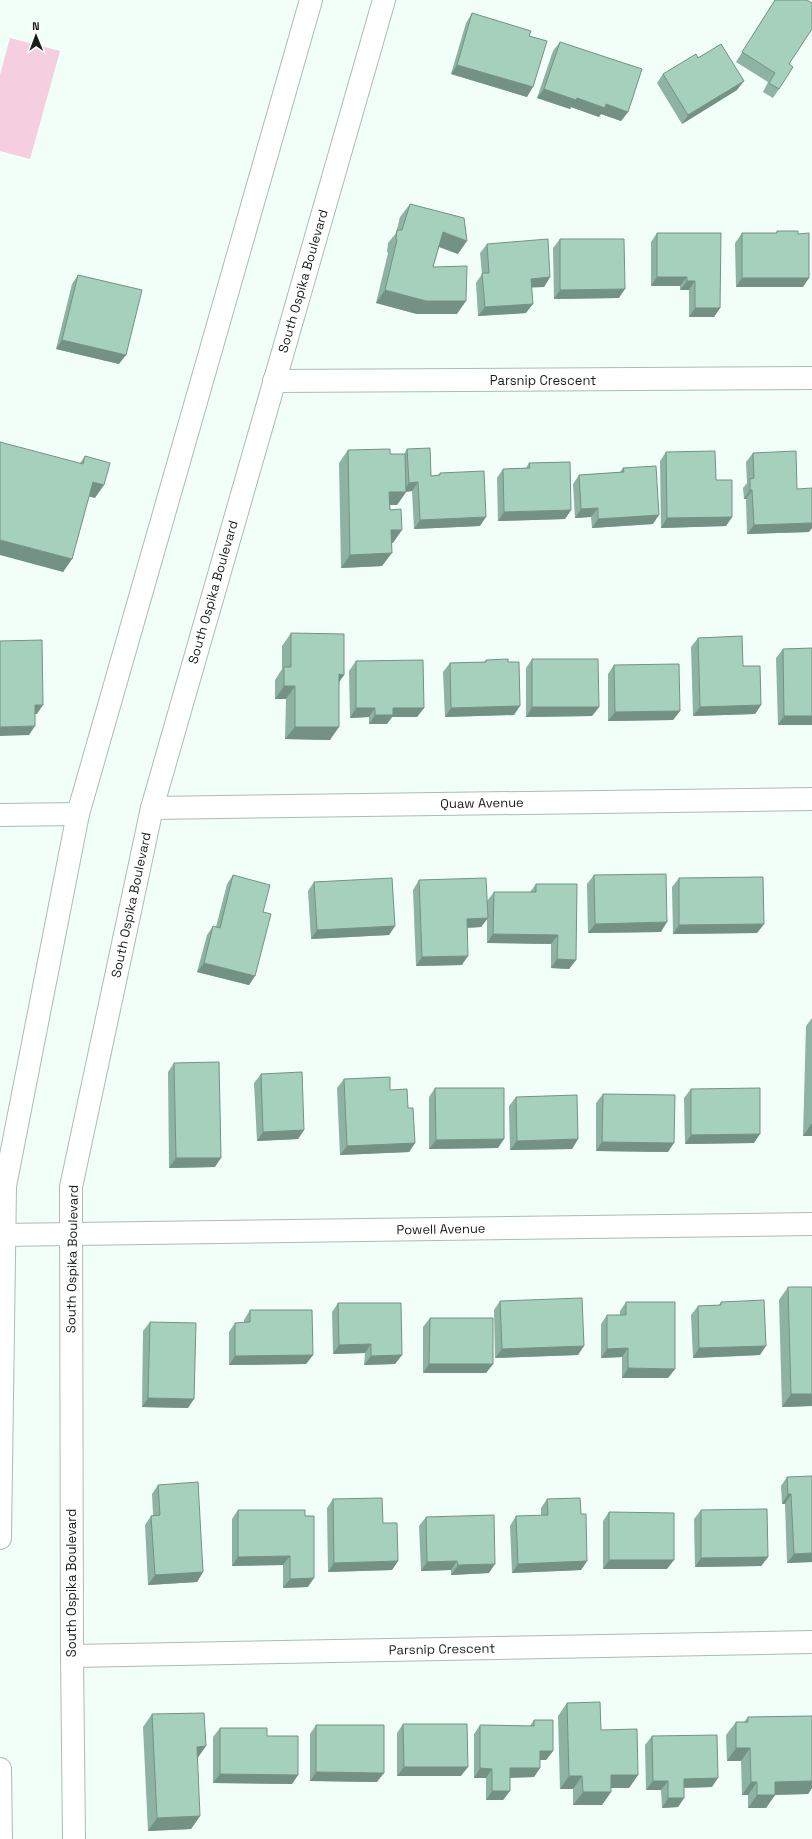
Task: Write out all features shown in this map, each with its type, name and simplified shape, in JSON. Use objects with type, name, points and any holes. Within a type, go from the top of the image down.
[{"type":"main road","points":[[0,1538],[2,1235],[5,1186],[78,814],[311,0]]},
{"type":"main road","name":"South Ospika Boulevard","points":[[74,1839],[71,1188],[152,808],[384,0]]},
{"type":"main road","name":"Parsnip Crescent","points":[[274,382],[812,378]]},
{"type":"main road","name":"Quaw Avenue","points":[[152,808],[812,798]]},
{"type":"main road","points":[[0,815],[78,814]]},
{"type":"main road","name":"Powell Avenue","points":[[2,1235],[812,1224]]},
{"type":"main road","name":"Parsnip Crescent","points":[[72,1656],[812,1642]]},
{"type":"main road","points":[[0,1769],[1,1839]]},
{"type":"shaded area","points":[[10,38],[60,51],[30,159],[0,151],[0,75]]},
{"type":"building","points":[[775,0],[807,0],[812,3],[812,29],[789,64],[793,67],[779,89],[769,83],[775,73],[742,52]]},
{"type":"building","points":[[472,13],[531,31],[529,36],[547,41],[533,87],[457,65]]},
{"type":"building","points":[[560,42],[642,69],[628,112],[606,104],[605,108],[577,98],[576,100],[544,89]]},
{"type":"building","points":[[721,44],[744,81],[688,115],[663,74],[696,54],[698,58]]},
{"type":"building","points":[[410,204],[464,218],[467,241],[443,232],[433,267],[467,266],[466,301],[426,301],[385,290],[397,240],[397,230],[402,230]]},
{"type":"building","points":[[777,231],[798,231],[798,234],[809,233],[809,278],[742,278],[742,233],[777,233]]},
{"type":"building","points":[[657,233],[721,233],[720,308],[695,308],[695,281],[687,281],[687,277],[657,277]]},
{"type":"building","points":[[548,239],[550,277],[531,279],[533,304],[485,307],[482,273],[489,273],[487,244]]},
{"type":"building","points":[[560,239],[624,239],[625,289],[560,290]]},
{"type":"building","points":[[78,275],[142,290],[126,355],[62,340]]},
{"type":"building","points":[[0,442],[83,464],[85,456],[110,463],[104,485],[93,482],[72,559],[0,540]]},
{"type":"building","points":[[430,448],[431,476],[440,475],[440,473],[484,471],[486,517],[420,520],[418,482],[409,483],[407,449]]},
{"type":"building","points":[[390,449],[390,454],[405,454],[406,492],[389,492],[390,510],[401,509],[402,530],[391,530],[392,553],[350,555],[348,450]]},
{"type":"building","points":[[715,451],[716,480],[732,480],[732,517],[667,518],[666,452]]},
{"type":"building","points":[[796,451],[797,489],[812,488],[812,523],[754,525],[752,490],[750,490],[750,479],[754,478],[753,453]]},
{"type":"building","points":[[570,462],[571,510],[504,512],[503,469],[530,468],[529,463]]},
{"type":"building","points":[[656,466],[659,515],[598,519],[598,508],[581,509],[579,475],[624,472],[623,468]]},
{"type":"building","points":[[291,633],[344,634],[344,675],[339,674],[339,727],[295,727],[295,686],[284,686],[284,667],[291,667]]},
{"type":"building","points":[[742,636],[743,666],[760,666],[761,705],[700,707],[698,638]]},
{"type":"building","points":[[42,640],[43,705],[35,705],[35,726],[0,727],[0,641]]},
{"type":"building","points":[[812,648],[812,716],[784,716],[783,649]]},
{"type":"building","points":[[508,659],[508,662],[519,662],[520,706],[451,708],[450,663],[486,662],[486,660]]},
{"type":"building","points":[[532,659],[598,659],[599,707],[532,707]]},
{"type":"building","points":[[423,660],[424,708],[393,708],[393,715],[375,715],[375,708],[356,708],[356,661]]},
{"type":"building","points":[[679,664],[680,711],[615,712],[614,665]]},
{"type":"building","points":[[666,874],[667,922],[595,924],[594,875]]},
{"type":"building","points":[[233,875],[270,885],[263,912],[271,914],[255,976],[204,963],[213,926],[220,928]]},
{"type":"building","points":[[763,877],[764,924],[679,925],[679,878]]},
{"type":"building","points":[[392,878],[395,926],[317,930],[314,882]]},
{"type":"building","points":[[486,878],[488,918],[467,919],[468,956],[422,957],[419,880]]},
{"type":"building","points":[[536,884],[577,884],[576,960],[557,959],[558,935],[493,934],[494,892],[536,892]]},
{"type":"building","points":[[219,1062],[221,1158],[176,1158],[174,1063]]},
{"type":"building","points":[[302,1072],[304,1130],[263,1132],[261,1074]]},
{"type":"building","points":[[390,1077],[390,1090],[407,1089],[408,1108],[413,1108],[415,1143],[347,1146],[344,1079]]},
{"type":"building","points":[[435,1088],[504,1088],[504,1139],[436,1140]]},
{"type":"building","points":[[760,1088],[760,1134],[691,1135],[691,1089]]},
{"type":"building","points":[[603,1094],[675,1095],[674,1143],[602,1142]]},
{"type":"building","points":[[577,1095],[578,1139],[517,1141],[516,1097]]},
{"type":"building","points":[[788,1287],[812,1287],[812,1394],[791,1394]]},
{"type":"building","points":[[582,1298],[584,1346],[502,1349],[500,1301]]},
{"type":"building","points":[[764,1300],[766,1346],[699,1348],[698,1306],[721,1305],[721,1302]]},
{"type":"building","points":[[626,1302],[675,1302],[675,1369],[628,1368],[628,1348],[607,1349],[607,1315],[626,1315]]},
{"type":"building","points":[[338,1303],[401,1303],[402,1355],[371,1356],[371,1344],[339,1345]]},
{"type":"building","points":[[250,1310],[312,1310],[313,1355],[235,1356],[235,1323],[250,1322]]},
{"type":"building","points":[[430,1318],[493,1318],[493,1364],[429,1364]]},
{"type":"building","points":[[150,1322],[196,1323],[194,1399],[148,1398]]},
{"type":"building","points":[[812,1476],[812,1553],[794,1554],[791,1494],[788,1494],[787,1477]]},
{"type":"building","points":[[198,1482],[203,1572],[155,1575],[151,1516],[160,1515],[158,1485]]},
{"type":"building","points":[[382,1498],[383,1523],[397,1523],[398,1561],[334,1563],[333,1499]]},
{"type":"building","points":[[580,1498],[581,1514],[586,1514],[587,1561],[518,1564],[516,1516],[548,1515],[547,1499]]},
{"type":"building","points":[[767,1509],[768,1557],[701,1558],[701,1510]]},
{"type":"building","points":[[238,1510],[305,1510],[305,1516],[314,1516],[314,1578],[290,1579],[290,1556],[238,1557]]},
{"type":"building","points":[[609,1512],[674,1513],[674,1560],[609,1560]]},
{"type":"building","points":[[494,1515],[495,1564],[458,1565],[457,1561],[427,1562],[426,1517]]},
{"type":"building","points":[[600,1702],[601,1730],[637,1729],[638,1775],[611,1775],[611,1792],[583,1792],[582,1776],[569,1776],[567,1703]]},
{"type":"building","points":[[204,1713],[206,1746],[197,1747],[200,1816],[157,1818],[152,1714]]},
{"type":"building","points":[[812,1716],[812,1781],[775,1782],[775,1795],[757,1795],[757,1782],[751,1782],[750,1748],[736,1748],[736,1722],[748,1722],[748,1717]]},
{"type":"building","points":[[534,1720],[553,1720],[553,1751],[540,1751],[540,1768],[510,1768],[510,1791],[492,1791],[492,1769],[480,1768],[480,1725],[534,1726]]},
{"type":"building","points":[[403,1724],[467,1724],[468,1767],[404,1767]]},
{"type":"building","points":[[316,1725],[384,1725],[384,1773],[316,1772]]},
{"type":"building","points":[[220,1728],[267,1728],[267,1736],[298,1736],[298,1775],[220,1774]]},
{"type":"building","points":[[717,1735],[718,1778],[684,1779],[684,1798],[668,1798],[668,1781],[653,1781],[652,1736]]}]
